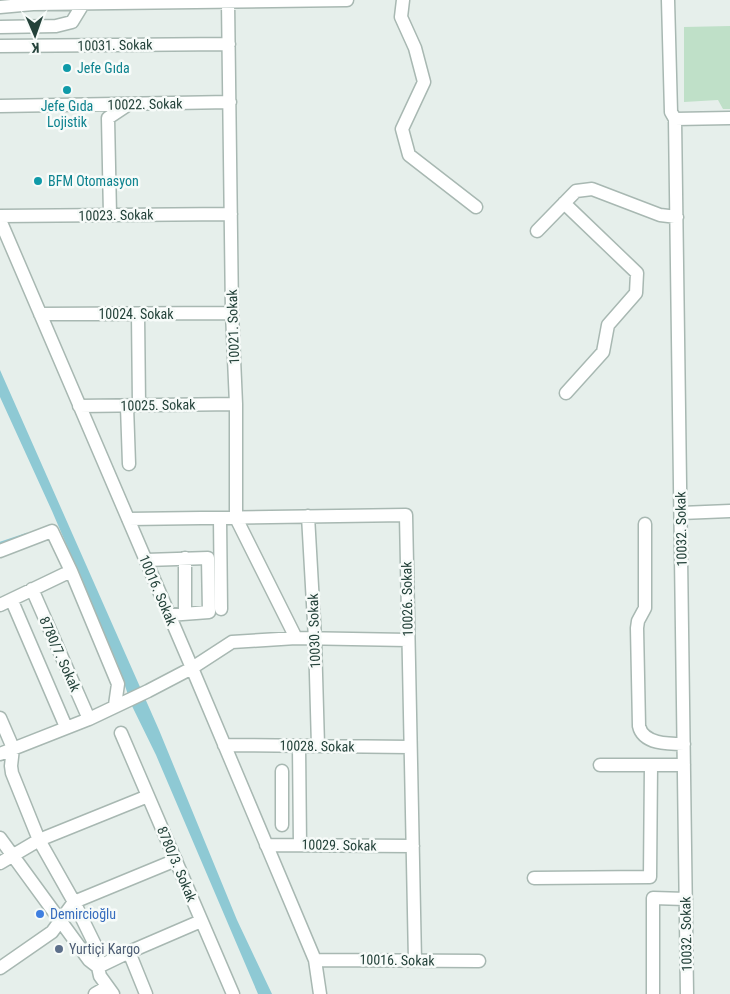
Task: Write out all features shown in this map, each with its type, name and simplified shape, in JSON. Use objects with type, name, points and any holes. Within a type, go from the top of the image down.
[{"type":"street","points":[[0,7],[33,4],[347,0]]},
{"type":"street","points":[[404,0],[401,17],[415,48],[424,82],[402,129],[409,155],[476,207]]},
{"type":"street","name":"10032. Sokak","points":[[668,0],[672,112],[675,119],[687,994]]},
{"type":"street","name":"10021. Sokak","points":[[228,2],[232,313],[236,404],[236,518],[296,638]]},
{"type":"street","points":[[0,27],[56,26],[72,22],[83,4]]},
{"type":"street","name":"10031. Sokak","points":[[0,46],[229,44]]},
{"type":"street","name":"10022. Sokak","points":[[0,106],[230,102]]},
{"type":"street","points":[[110,215],[108,118],[129,104]]},
{"type":"street","points":[[675,119],[730,118]]},
{"type":"street","points":[[536,231],[576,191],[592,189],[660,215],[676,217]]},
{"type":"street","points":[[564,203],[637,273],[636,293],[608,325],[603,352],[566,393]]},
{"type":"street","name":"10023. Sokak","points":[[0,216],[231,214]]},
{"type":"street","name":"10016. Sokak","points":[[0,220],[315,960],[320,994]]},
{"type":"street","name":"10024. Sokak","points":[[40,314],[232,313]]},
{"type":"street","points":[[129,464],[138,314]]},
{"type":"street","name":"10025. Sokak","points":[[79,406],[236,404]]},
{"type":"street","points":[[681,513],[730,511]]},
{"type":"street","name":"10026. Sokak","points":[[128,519],[406,515],[415,961]]},
{"type":"street","name":"10030. Sokak","points":[[308,516],[315,639],[318,746]]},
{"type":"street","points":[[220,518],[221,609]]},
{"type":"street","points":[[645,524],[645,608],[638,621],[637,628],[638,726],[647,737],[666,744],[684,744]]},
{"type":"street","points":[[0,551],[52,531],[71,571],[118,684],[119,704]]},
{"type":"street","points":[[184,558],[185,614]]},
{"type":"street","points":[[146,560],[208,558],[209,612],[169,615]]},
{"type":"street","points":[[0,605],[71,571]]},
{"type":"street","name":"8780/7. Sokak","points":[[32,589],[89,719]]},
{"type":"street","name":"8780/7. Sokak","points":[[12,600],[66,728]]},
{"type":"street","points":[[0,754],[89,719],[148,691],[192,668],[232,642],[296,638],[408,640]]},
{"type":"street","points":[[0,718],[14,748],[11,766],[12,773],[39,840],[74,902],[98,951],[100,976],[110,990],[96,994]]},
{"type":"street","name":"8780/3. Sokak","points":[[121,733],[233,994]]},
{"type":"street","name":"10028. Sokak","points":[[224,745],[410,747]]},
{"type":"street","points":[[299,746],[300,845]]},
{"type":"street","points":[[600,765],[684,765]]},
{"type":"street","points":[[534,878],[650,877],[651,765]]},
{"type":"street","points":[[282,771],[282,825]]},
{"type":"street","points":[[0,863],[39,840],[148,796]]},
{"type":"street","points":[[259,828],[299,825]]},
{"type":"street","points":[[0,838],[89,960],[98,967]]},
{"type":"street","name":"10029. Sokak","points":[[266,845],[412,846]]},
{"type":"street","points":[[0,968],[52,932],[74,902],[176,860]]},
{"type":"street","points":[[653,994],[653,898],[686,899]]},
{"type":"street","points":[[98,967],[201,922]]},
{"type":"street","points":[[129,952],[146,994]]},
{"type":"street","name":"10016. Sokak","points":[[315,960],[479,961]]},
{"type":"green space","points":[[730,26],[730,109],[723,109],[718,100],[684,102],[684,27]]},
{"type":"water","points":[[0,370],[159,730],[237,920],[272,994],[258,994],[156,755],[132,706],[117,663],[52,511],[0,397]]},
{"type":"waterway","points":[[0,543],[27,534]]},
{"type":"place","name":"Jefe Gıda","points":[[67,68]]},
{"type":"place","name":"Jefe Gıda Lojistik","points":[[67,90]]},
{"type":"place","name":"BFM Otomasyon","points":[[38,181]]},
{"type":"place","name":"Demircioğlu","points":[[40,914]]},
{"type":"place","name":"Yurtiçi Kargo","points":[[59,949]]}]
